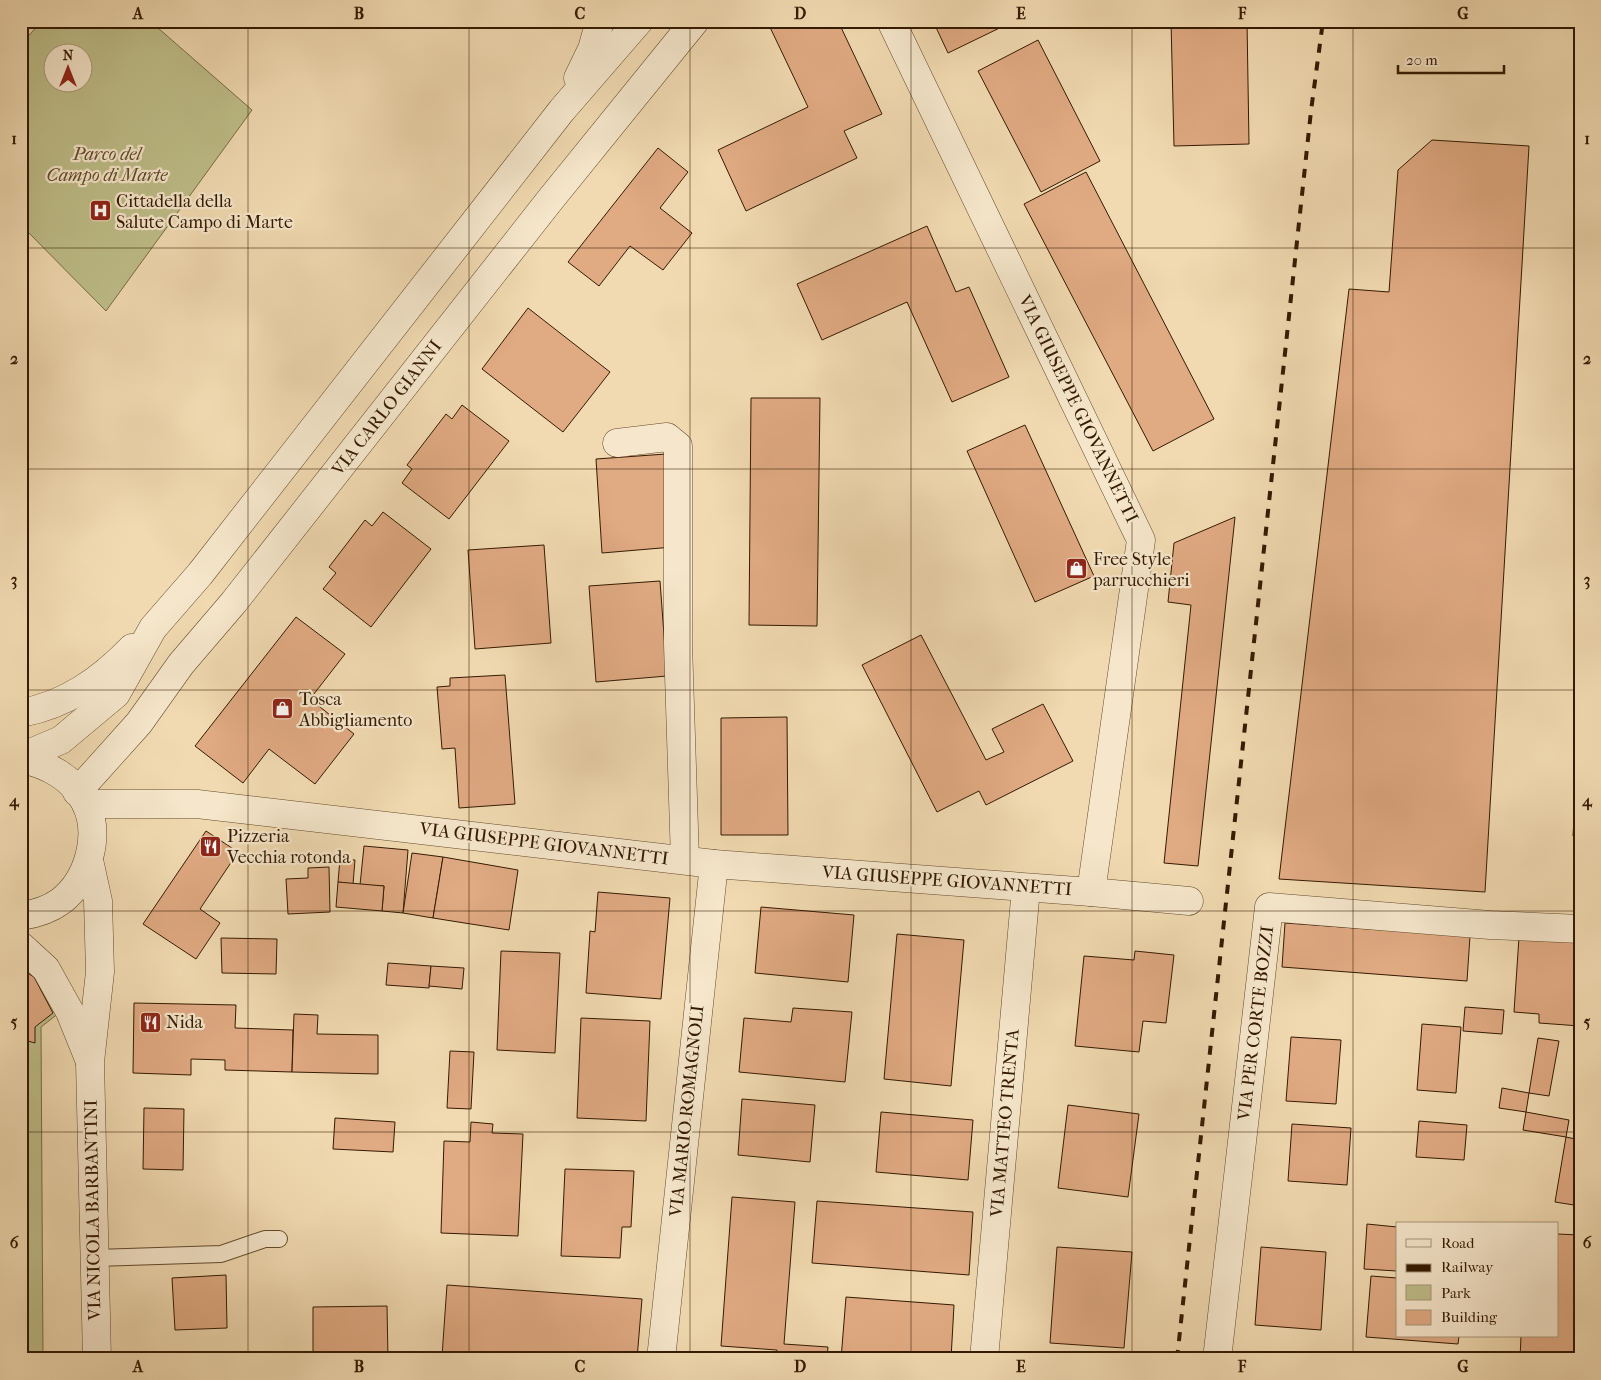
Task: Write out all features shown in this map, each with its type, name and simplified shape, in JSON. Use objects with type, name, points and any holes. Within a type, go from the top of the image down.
[{"type":"street","points":[[562,110],[589,57],[600,21]]},
{"type":"street","points":[[21,713],[41,710],[82,691],[110,671],[153,628],[200,574],[562,110],[639,21]]},
{"type":"street","name":"VIA CARLO GIANNI","points":[[82,798],[181,664],[234,602],[550,200],[695,21]]},
{"type":"street","name":"VIA GIUSEPPE GIOVANNETTI","points":[[892,21],[1141,540],[1091,892]]},
{"type":"street","points":[[617,443],[667,437],[678,446],[678,644],[685,860]]},
{"type":"street","points":[[21,758],[61,740],[116,694],[153,628]]},
{"type":"street","points":[[21,758],[52,769],[66,779],[82,798],[92,828],[89,860],[78,884],[60,902],[37,914],[21,916]]},
{"type":"street","name":"VIA GIUSEPPE GIOVANNETTI","points":[[82,798],[197,804],[714,864],[1190,901]]},
{"type":"street","name":"VIA NICOLA BARBANTINI","points":[[89,860],[98,901],[100,972],[90,1062],[97,1359]]},
{"type":"street","name":"VIA MARIO ROMAGNOLI","points":[[660,1359],[714,864]]},
{"type":"street","name":"VIA MATTEO TRENTA","points":[[984,1359],[1026,888]]},
{"type":"street","name":"VIA PER CORTE BOZZI","points":[[1217,1359],[1269,906],[1490,925],[1580,929]]},
{"type":"street","name":"VIA NICOLA BARBANTINI","points":[[21,946],[46,969],[70,1012],[90,1062]]},
{"type":"lane","points":[[94,1258],[221,1254],[264,1239],[279,1239]]},
{"type":"green space","name":"Parco del Campo di Marte","points":[[42,21],[150,21],[252,110],[106,311],[21,225],[21,44]]},
{"type":"green space","points":[[21,962],[36,973],[59,1013],[41,1027],[43,1359],[21,1359]]},
{"type":"building","points":[[767,21],[838,21],[882,114],[844,131],[857,158],[746,211],[718,150],[808,107]]},
{"type":"building","points":[[933,21],[1014,21],[948,53]]},
{"type":"building","points":[[1171,21],[1247,21],[1249,144],[1174,146]]},
{"type":"building","points":[[1038,40],[1100,161],[1041,192],[978,71]]},
{"type":"building","points":[[1432,140],[1529,146],[1485,892],[1279,879],[1349,289],[1389,292],[1398,170]]},
{"type":"building","points":[[658,148],[688,172],[660,208],[692,233],[663,270],[630,246],[599,286],[568,262]]},
{"type":"building","points":[[1086,172],[1214,419],[1153,451],[1024,204]]},
{"type":"building","points":[[927,226],[956,292],[969,287],[1009,377],[952,402],[907,302],[822,340],[797,284]]},
{"type":"building","points":[[528,308],[610,372],[563,432],[482,369]]},
{"type":"building","points":[[751,398],[820,398],[817,626],[749,625]]},
{"type":"building","points":[[462,405],[509,441],[449,519],[402,483],[412,469],[407,465],[446,414],[452,419]]},
{"type":"building","points":[[1025,425],[1094,576],[1035,602],[967,451]]},
{"type":"building","points":[[666,454],[673,547],[602,553],[596,459]]},
{"type":"building","points":[[383,512],[431,549],[371,627],[323,589],[336,573],[329,567],[365,520],[372,526]]},
{"type":"building","points":[[1235,517],[1198,866],[1164,863],[1191,605],[1168,602],[1174,543]]},
{"type":"building","points":[[544,545],[551,643],[475,649],[468,550]]},
{"type":"building","points":[[660,581],[667,676],[596,682],[589,586]]},
{"type":"building","points":[[296,617],[345,654],[310,699],[354,734],[315,784],[269,749],[243,783],[195,746]]},
{"type":"building","points":[[921,635],[986,760],[1004,752],[992,729],[1043,704],[1073,761],[986,805],[979,791],[937,812],[862,665]]},
{"type":"building","points":[[505,675],[515,804],[459,808],[455,748],[442,749],[437,687],[450,686],[450,678]]},
{"type":"building","points":[[787,717],[788,835],[721,835],[721,718]]},
{"type":"building","points":[[1577,769],[1580,769],[1580,837],[1573,836]]},
{"type":"building","points":[[206,831],[238,852],[200,909],[220,923],[196,959],[143,924]]},
{"type":"building","points":[[364,846],[408,850],[403,913],[382,911],[384,886],[360,885]]},
{"type":"building","points":[[412,853],[443,857],[433,918],[403,913]]},
{"type":"building","points":[[443,857],[518,870],[509,930],[433,918]]},
{"type":"building","points":[[340,859],[355,860],[353,884],[338,882]]},
{"type":"building","points":[[329,867],[330,912],[288,914],[286,879],[308,878],[308,868]]},
{"type":"building","points":[[338,882],[384,886],[382,911],[336,907]]},
{"type":"building","points":[[598,892],[670,898],[661,999],[586,993],[590,931],[595,932]]},
{"type":"building","points":[[761,907],[854,915],[848,982],[755,973]]},
{"type":"building","points":[[1285,923],[1470,936],[1467,981],[1282,967]]},
{"type":"building","points":[[897,934],[964,940],[951,1086],[884,1079]]},
{"type":"building","points":[[1519,937],[1580,941],[1580,1026],[1539,1023],[1539,1014],[1514,1012]]},
{"type":"building","points":[[221,938],[277,939],[276,974],[222,973]]},
{"type":"building","points":[[501,951],[560,953],[555,1053],[497,1050]]},
{"type":"building","points":[[1135,951],[1174,955],[1166,1023],[1143,1021],[1139,1052],[1075,1046],[1084,956],[1134,960]]},
{"type":"building","points":[[388,963],[431,966],[429,988],[386,985]]},
{"type":"building","points":[[431,966],[464,968],[462,989],[429,986]]},
{"type":"building","points":[[21,969],[34,977],[53,1013],[35,1027],[35,1043],[21,1039]]},
{"type":"building","points":[[134,1003],[236,1005],[235,1028],[293,1030],[292,1072],[225,1070],[225,1060],[191,1059],[191,1075],[133,1073]]},
{"type":"building","points":[[1465,1007],[1504,1010],[1502,1034],[1463,1031]]},
{"type":"building","points":[[793,1008],[852,1012],[845,1082],[739,1072],[744,1018],[791,1022]]},
{"type":"building","points":[[294,1014],[318,1015],[317,1034],[378,1035],[378,1074],[292,1072]]},
{"type":"building","points":[[581,1018],[650,1021],[646,1121],[577,1118]]},
{"type":"building","points":[[1422,1024],[1461,1027],[1456,1093],[1417,1090]]},
{"type":"building","points":[[1291,1037],[1341,1040],[1336,1104],[1286,1101]]},
{"type":"building","points":[[1538,1038],[1559,1041],[1549,1096],[1529,1093]]},
{"type":"building","points":[[450,1051],[474,1052],[471,1109],[447,1108]]},
{"type":"building","points":[[1502,1088],[1529,1093],[1526,1112],[1499,1108]]},
{"type":"building","points":[[742,1099],[815,1105],[810,1162],[738,1155]]},
{"type":"building","points":[[1068,1105],[1139,1114],[1128,1197],[1058,1188]]},
{"type":"building","points":[[144,1108],[184,1109],[183,1170],[143,1169]]},
{"type":"building","points":[[881,1112],[973,1120],[968,1180],[876,1172]]},
{"type":"building","points":[[1526,1112],[1569,1120],[1566,1137],[1523,1130]]},
{"type":"building","points":[[335,1118],[395,1122],[393,1152],[333,1149]]},
{"type":"building","points":[[1419,1121],[1467,1125],[1464,1160],[1416,1157]]},
{"type":"building","points":[[471,1122],[493,1124],[492,1133],[523,1134],[518,1236],[441,1233],[444,1141],[470,1142]]},
{"type":"building","points":[[1292,1124],[1351,1128],[1347,1185],[1288,1181]]},
{"type":"building","points":[[1566,1137],[1580,1140],[1580,1206],[1555,1202]]},
{"type":"building","points":[[565,1169],[634,1171],[631,1227],[622,1227],[620,1258],[561,1256]]},
{"type":"building","points":[[732,1197],[795,1202],[784,1344],[828,1347],[827,1359],[776,1359],[777,1350],[721,1346]]},
{"type":"building","points":[[817,1201],[973,1212],[969,1275],[812,1263]]},
{"type":"building","points":[[1367,1224],[1396,1227],[1396,1271],[1364,1269]]},
{"type":"building","points":[[1558,1234],[1580,1235],[1580,1359],[1520,1359],[1521,1338],[1558,1338]]},
{"type":"building","points":[[1057,1247],[1132,1252],[1124,1348],[1050,1343]]},
{"type":"building","points":[[1261,1247],[1326,1252],[1321,1330],[1255,1325]]},
{"type":"building","points":[[226,1275],[227,1328],[175,1330],[172,1278]]},
{"type":"building","points":[[1371,1276],[1396,1278],[1396,1338],[1459,1338],[1458,1344],[1366,1337]]},
{"type":"building","points":[[447,1285],[642,1299],[637,1359],[477,1359],[442,1356]]},
{"type":"building","points":[[846,1297],[954,1305],[951,1359],[841,1359]]},
{"type":"building","points":[[387,1306],[388,1359],[313,1359],[313,1307]]},
{"type":"railway","points":[[1177,1359],[1311,111],[1323,21]]},
{"type":"place","name":"Cittadella della Salute Campo di Marte","points":[[100,211]]},
{"type":"place","name":"Free Style parrucchieri","points":[[1077,569]]},
{"type":"place","name":"Tosca Abbigliamento","points":[[283,709]]},
{"type":"place","name":"Pizzeria Vecchia rotonda","points":[[211,846]]},
{"type":"place","name":"Nida","points":[[150,1022]]}]
